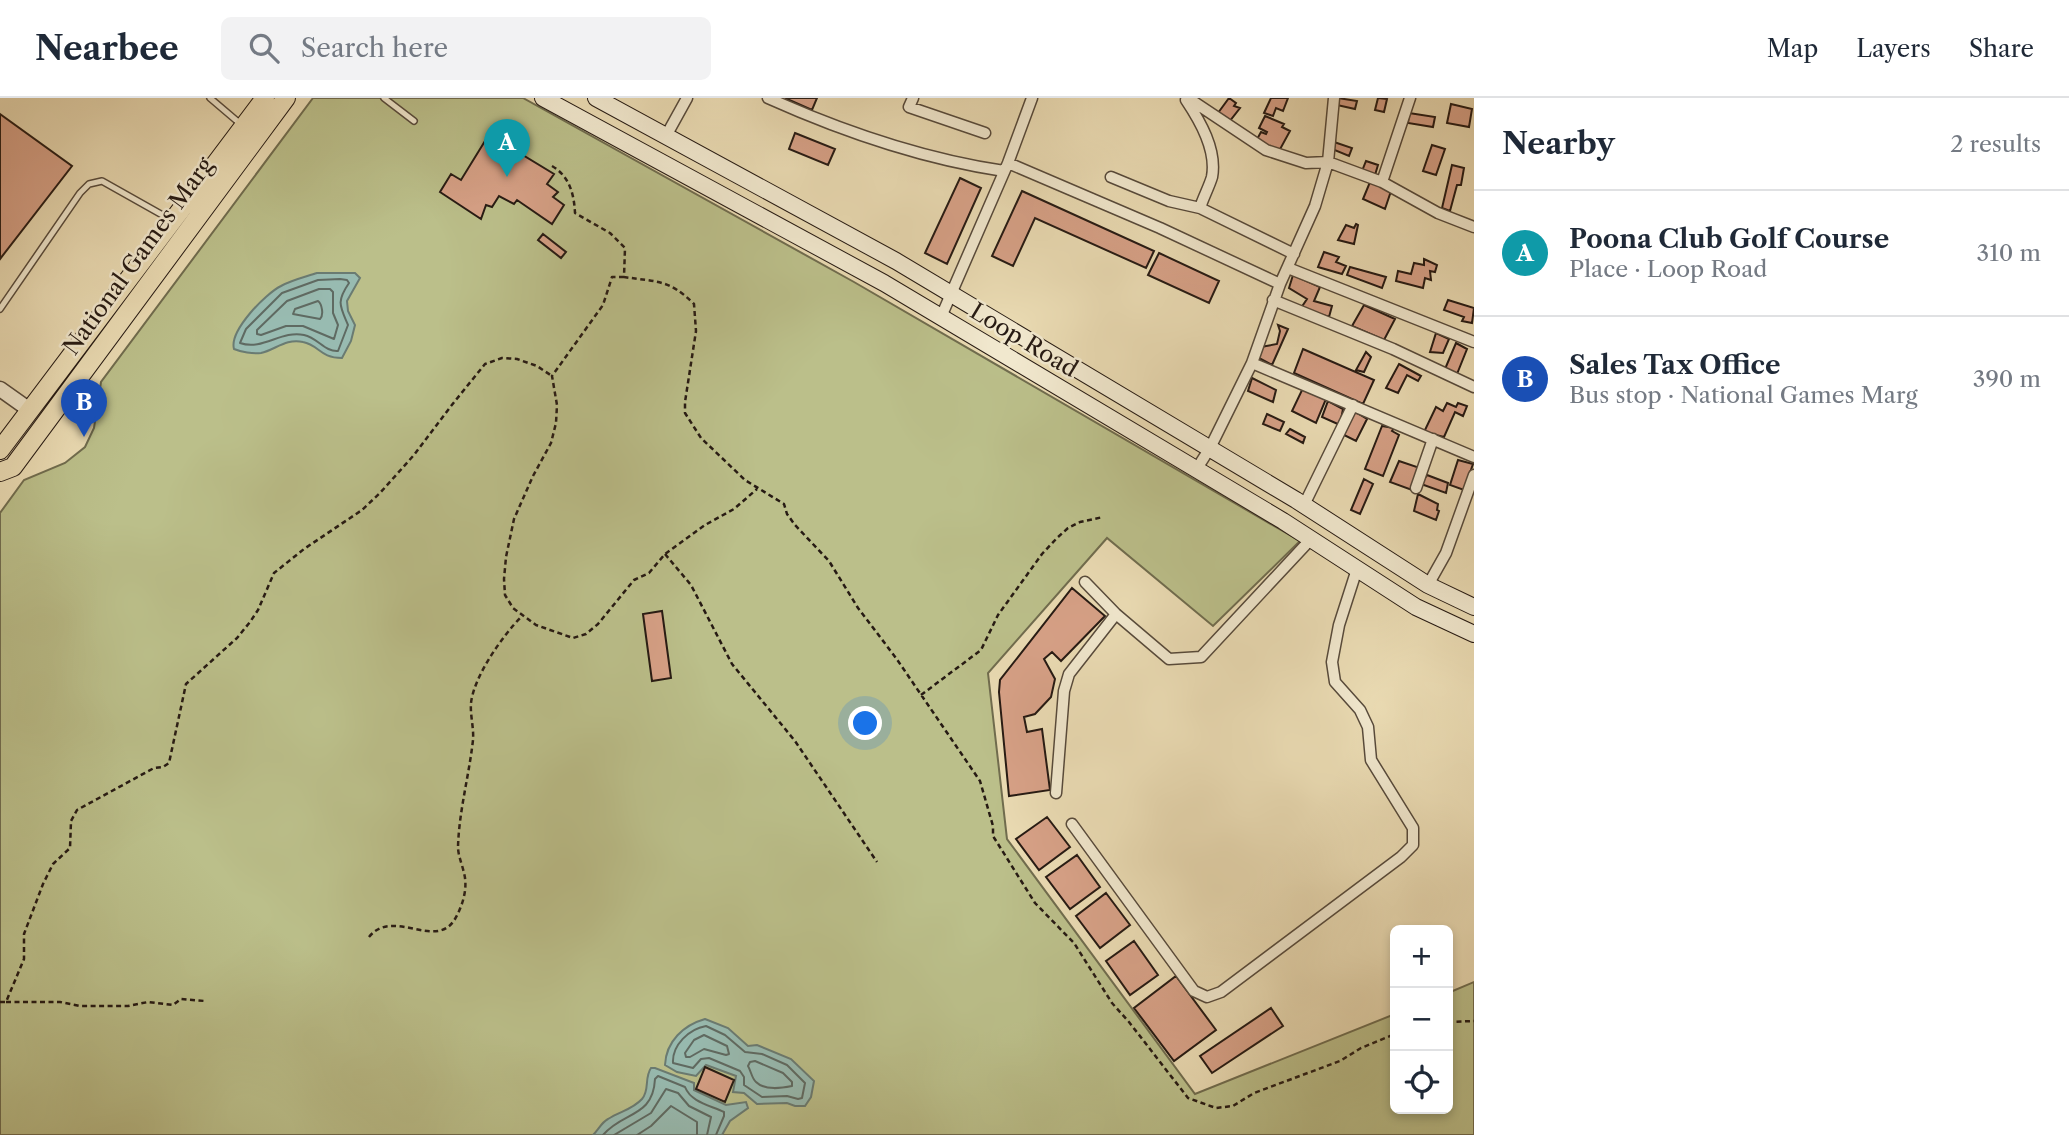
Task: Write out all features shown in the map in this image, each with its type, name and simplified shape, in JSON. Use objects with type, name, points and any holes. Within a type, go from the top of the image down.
[{"type":"main road","name":"National Games Marg","points":[[0,439],[255,98]]},
{"type":"main road","points":[[0,450],[265,98]]},
{"type":"main road","points":[[0,470],[276,98]]},
{"type":"main road","name":"National Games Marg","points":[[0,470],[13,467],[286,98]]},
{"type":"main road","name":"Loop Road","points":[[543,98],[884,283],[1311,539],[1416,607],[1474,634]]},
{"type":"main road","name":"Loop Road","points":[[596,98],[896,261],[1304,505],[1428,585],[1474,607]]},
{"type":"street","points":[[666,136],[687,98]]},
{"type":"street","points":[[768,98],[857,134],[965,166],[1006,167],[1160,228],[1280,284]]},
{"type":"street","points":[[914,98],[909,107],[985,133]]},
{"type":"street","points":[[941,317],[1006,167],[1032,98]]},
{"type":"street","points":[[1187,98],[1266,150],[1306,163],[1328,162],[1382,182],[1438,213],[1474,227]]},
{"type":"street","points":[[1187,98],[1199,119],[1210,149],[1212,176],[1199,208]]},
{"type":"street","points":[[1196,470],[1210,448],[1252,363],[1273,300],[1315,206],[1328,162],[1334,98]]},
{"type":"street","points":[[1382,182],[1410,98]]},
{"type":"street","points":[[1111,177],[1169,201],[1199,208],[1294,254]]},
{"type":"street","points":[[1288,268],[1474,342]]},
{"type":"street","points":[[1273,300],[1393,349],[1474,387]]},
{"type":"street","points":[[1252,363],[1474,457]]},
{"type":"street","points":[[0,389],[24,406]]},
{"type":"street","points":[[1304,505],[1353,405]]},
{"type":"street","points":[[1416,488],[1433,439]]},
{"type":"street","points":[[1428,585],[1446,553],[1474,475]]},
{"type":"street","points":[[1085,582],[1116,614],[1169,659],[1201,657],[1311,539]]},
{"type":"street","points":[[1072,824],[1194,991],[1207,997],[1221,992],[1401,858],[1413,845],[1413,828],[1371,760],[1368,727],[1360,710],[1335,682],[1332,662],[1339,625],[1357,569]]},
{"type":"street","points":[[1056,793],[1064,691],[1069,674],[1116,614]]},
{"type":"lane","points":[[210,98],[237,121]]},
{"type":"lane","points":[[384,98],[414,121]]},
{"type":"lane","points":[[0,309],[80,193],[89,184],[102,181],[166,217]]},
{"type":"path","points":[[552,166],[562,172],[569,182],[575,213],[610,233],[625,248],[624,277]]},
{"type":"path","points":[[757,489],[734,509],[705,525],[665,554],[649,573],[634,580],[598,624],[586,634],[573,638],[536,625],[513,608],[505,595],[506,557],[514,520],[551,443],[556,423],[557,405],[552,376],[603,305],[612,277],[662,281],[674,286],[694,304],[696,331],[687,381],[685,413],[701,438],[745,480],[784,504],[787,514],[829,561],[858,608],[980,782],[993,826],[993,836],[1035,903],[1074,943],[1112,1003],[1188,1098],[1216,1108],[1233,1106],[1254,1093],[1340,1061],[1360,1048],[1390,1036]]},
{"type":"path","points":[[6,1002],[24,959],[24,934],[43,884],[53,864],[70,849],[71,821],[77,810],[154,768],[169,763],[186,684],[237,638],[250,622],[274,573],[362,510],[380,493],[414,455],[485,365],[502,358],[517,359],[537,366],[552,376]]},
{"type":"path","points":[[921,695],[981,650],[998,615],[1042,554],[1057,538],[1080,522],[1103,517]]},
{"type":"path","points":[[665,554],[691,585],[732,664],[795,741],[877,862]]},
{"type":"path","points":[[369,937],[380,927],[407,926],[426,932],[443,930],[451,925],[462,906],[465,875],[458,849],[473,740],[471,702],[487,662],[522,616]]},
{"type":"path","points":[[0,1002],[128,1006],[148,1002],[173,1005],[181,999],[205,1001]]},
{"type":"path","points":[[1453,1023],[1474,1021]]},
{"type":"green space","points":[[313,98],[523,98],[854,282],[1300,541],[1213,626],[1107,538],[988,673],[1007,839],[1195,1094],[1390,1016],[1390,1114],[1453,1114],[1453,991],[1474,982],[1474,1135],[0,1135],[0,513],[24,480],[65,463],[85,447],[94,428],[101,382]]},
{"type":"water","points":[[317,273],[355,273],[360,278],[347,301],[348,311],[355,325],[351,341],[342,358],[329,356],[297,341],[261,353],[234,349],[234,341],[242,323],[266,297],[285,284]]},
{"type":"water","points":[[705,1019],[728,1028],[748,1046],[757,1045],[791,1059],[814,1081],[811,1097],[805,1106],[787,1103],[757,1104],[744,1093],[733,1092],[736,1076],[706,1065],[696,1076],[677,1072],[665,1065],[669,1049],[678,1035],[690,1025]]},
{"type":"water","points":[[651,1068],[694,1083],[694,1090],[726,1105],[746,1102],[748,1108],[730,1121],[722,1135],[593,1135],[606,1120],[642,1099]]},
{"type":"building","points":[[785,98],[817,98],[812,110]]},
{"type":"building","points":[[1229,98],[1236,103],[1234,106],[1240,108],[1229,122],[1218,113]]},
{"type":"building","points":[[1271,98],[1288,98],[1283,111],[1276,108],[1273,116],[1264,113]]},
{"type":"building","points":[[1338,98],[1357,101],[1355,109],[1337,105]]},
{"type":"building","points":[[1378,98],[1387,99],[1384,112],[1375,110]]},
{"type":"building","points":[[1451,104],[1472,109],[1469,127],[1447,123]]},
{"type":"building","points":[[1409,113],[1435,117],[1433,127],[1408,123]]},
{"type":"building","points":[[0,114],[72,166],[0,259]]},
{"type":"building","points":[[1265,116],[1284,124],[1282,127],[1290,131],[1278,153],[1256,141],[1261,132],[1267,132],[1259,128]]},
{"type":"building","points":[[493,128],[516,146],[513,149],[554,174],[547,184],[558,192],[553,197],[564,205],[552,224],[517,200],[514,204],[499,196],[492,207],[486,205],[481,219],[440,192],[451,174],[461,180]]},
{"type":"building","points":[[795,133],[835,149],[828,165],[789,149]]},
{"type":"building","points":[[1334,142],[1352,148],[1349,156],[1332,149]]},
{"type":"building","points":[[1432,145],[1445,149],[1436,175],[1423,171]]},
{"type":"building","points":[[1366,161],[1378,165],[1375,175],[1362,171]]},
{"type":"building","points":[[1452,165],[1464,168],[1461,185],[1457,185],[1450,211],[1442,208]]},
{"type":"building","points":[[960,178],[981,188],[947,264],[925,253]]},
{"type":"building","points":[[1370,182],[1391,191],[1385,209],[1363,199]]},
{"type":"building","points":[[1022,191],[1154,251],[1146,268],[1035,218],[1013,266],[992,256]]},
{"type":"building","points":[[1356,224],[1354,244],[1338,240],[1346,225],[1354,228]]},
{"type":"building","points":[[543,234],[566,252],[561,258],[538,240]]},
{"type":"building","points":[[1324,252],[1339,257],[1336,262],[1346,266],[1342,274],[1318,267]]},
{"type":"building","points":[[1159,253],[1219,281],[1209,303],[1148,275]]},
{"type":"building","points":[[1424,259],[1437,265],[1435,272],[1430,271],[1431,280],[1425,278],[1423,288],[1396,281],[1398,271],[1411,274],[1414,263],[1424,265]]},
{"type":"building","points":[[1350,267],[1386,277],[1382,288],[1347,275]]},
{"type":"building","points":[[1293,275],[1320,287],[1314,301],[1332,306],[1329,317],[1301,308],[1307,299],[1289,288]]},
{"type":"building","points":[[1448,300],[1474,308],[1472,323],[1462,321],[1464,317],[1444,310]]},
{"type":"building","points":[[1364,305],[1395,319],[1384,340],[1352,326]]},
{"type":"building","points":[[1278,325],[1288,329],[1272,365],[1257,357],[1261,347],[1277,344],[1280,331]]},
{"type":"building","points":[[1436,333],[1449,339],[1443,353],[1430,352]]},
{"type":"building","points":[[1456,343],[1467,349],[1457,374],[1445,369]]},
{"type":"building","points":[[1303,349],[1374,380],[1363,404],[1294,373]]},
{"type":"building","points":[[1366,352],[1371,357],[1364,372],[1356,370]]},
{"type":"building","points":[[1399,364],[1421,376],[1418,381],[1407,375],[1398,393],[1386,388]]},
{"type":"building","points":[[1252,378],[1276,390],[1273,402],[1248,391]]},
{"type":"building","points":[[1303,388],[1326,399],[1316,423],[1292,411]]},
{"type":"building","points":[[1328,401],[1343,409],[1340,425],[1322,417]]},
{"type":"building","points":[[1447,403],[1456,407],[1458,403],[1467,406],[1463,416],[1455,412],[1444,437],[1424,432],[1436,407],[1443,411]]},
{"type":"building","points":[[1354,411],[1367,419],[1356,441],[1344,435]]},
{"type":"building","points":[[1267,414],[1284,422],[1280,431],[1263,424]]},
{"type":"building","points":[[1382,426],[1394,428],[1392,431],[1399,435],[1383,476],[1365,469]]},
{"type":"building","points":[[1290,429],[1305,437],[1303,443],[1286,434]]},
{"type":"building","points":[[1458,460],[1473,464],[1464,490],[1450,485]]},
{"type":"building","points":[[1399,461],[1420,468],[1412,490],[1390,482]]},
{"type":"building","points":[[1427,475],[1448,483],[1446,493],[1421,484]]},
{"type":"building","points":[[1364,479],[1373,484],[1360,514],[1351,510]]},
{"type":"building","points":[[1418,494],[1438,504],[1436,520],[1414,511]]},
{"type":"building","points":[[1072,588],[1105,616],[1061,661],[1052,652],[1044,659],[1055,679],[1051,697],[1035,714],[1024,717],[1027,732],[1042,729],[1050,790],[1009,796],[1000,680]]},
{"type":"building","points":[[662,611],[671,678],[652,681],[643,614]]},
{"type":"building","points":[[1047,817],[1070,847],[1039,870],[1016,839]]},
{"type":"building","points":[[1077,855],[1100,887],[1070,909],[1046,877]]},
{"type":"building","points":[[1106,893],[1130,925],[1100,948],[1076,916]]},
{"type":"building","points":[[1134,941],[1158,975],[1130,995],[1106,961]]},
{"type":"building","points":[[1176,976],[1216,1030],[1174,1061],[1134,1008]]},
{"type":"building","points":[[1271,1008],[1283,1026],[1212,1073],[1200,1056]]},
{"type":"building","points":[[705,1067],[734,1080],[725,1102],[696,1089]]},
{"type":"place","name":"Poona Club Golf Course","points":[[507,177]]},
{"type":"place","name":"Sales Tax Office","points":[[84,437]]}]
